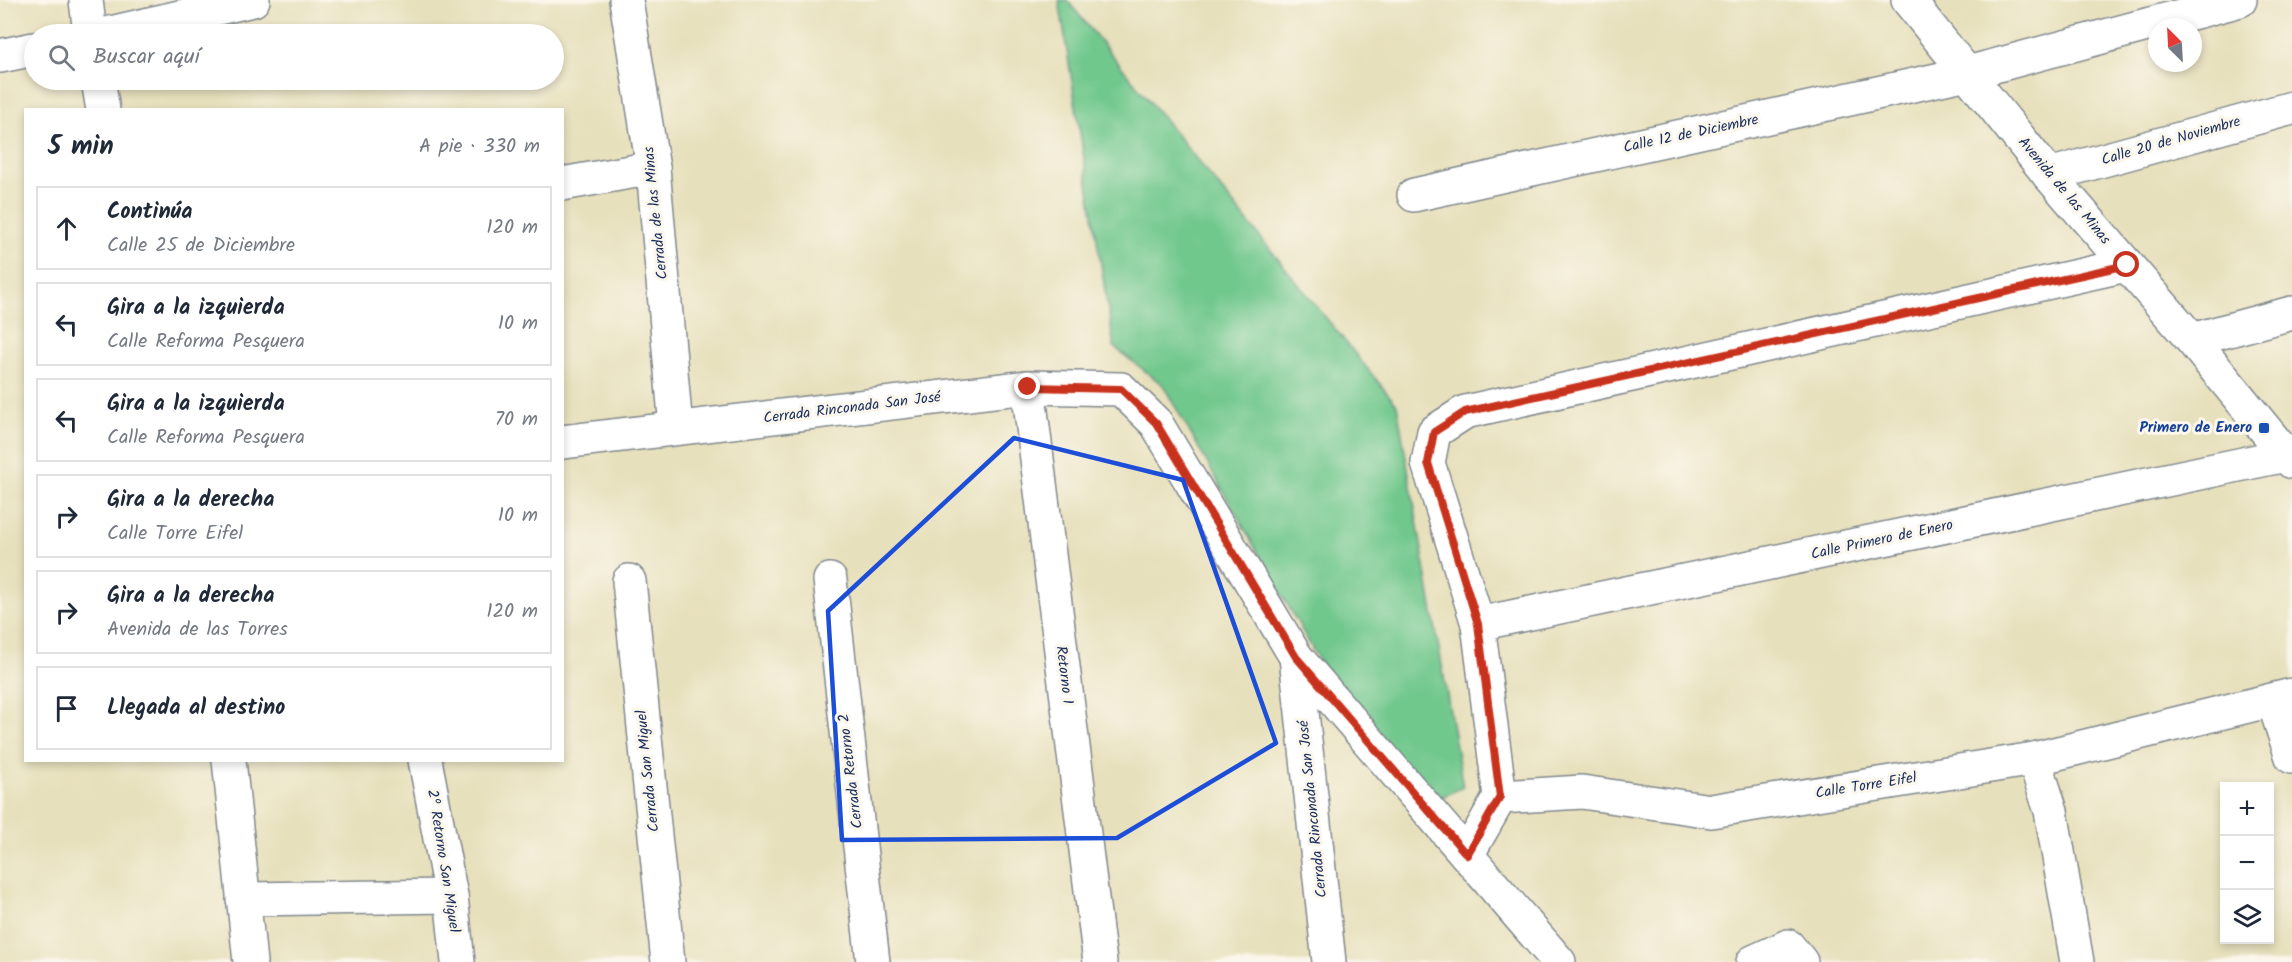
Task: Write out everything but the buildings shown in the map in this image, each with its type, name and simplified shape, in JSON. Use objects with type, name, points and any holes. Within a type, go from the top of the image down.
[{"type":"street","points":[[86,0],[89,24]]},
{"type":"street","points":[[149,24],[253,0]]},
{"type":"street","name":"Cerrada de las Minas","points":[[626,0],[653,168],[676,428]]},
{"type":"street","name":"Avenida de las Minas","points":[[1908,0],[2049,175],[2192,340],[2289,459]]},
{"type":"street","name":"Calle 12 de Diciembre","points":[[1413,195],[1968,73],[2240,0]]},
{"type":"street","points":[[0,56],[24,51]]},
{"type":"street","points":[[100,90],[103,108]]},
{"type":"street","name":"Calle 20 de Noviembre","points":[[2049,175],[2292,108]]},
{"type":"street","points":[[564,184],[653,168]]},
{"type":"street","points":[[1467,855],[1500,797],[1478,624],[1428,463],[1434,432],[1465,412],[2127,265]]},
{"type":"street","points":[[2192,340],[2292,313]]},
{"type":"street","name":"Cerrada Rinconada San José","points":[[564,442],[1028,387],[1121,389],[1156,423],[1296,657],[1329,962]]},
{"type":"street","name":"Retorno 1","points":[[1028,387],[1100,962]]},
{"type":"street","name":"Calle Primero de Enero","points":[[1478,624],[2289,459]]},
{"type":"street","name":"Cerrada Retorno 2","points":[[830,580],[873,962]]},
{"type":"street","name":"Cerrada San Miguel","points":[[629,581],[668,962]]},
{"type":"street","points":[[1296,657],[1559,962]]},
{"type":"street","points":[[2282,698],[2292,757]]},
{"type":"street","name":"Calle Torre Eifel","points":[[1500,797],[1582,792],[1711,811],[2034,759],[2282,698]]},
{"type":"street","points":[[2034,759],[2051,811],[2077,962]]},
{"type":"street","points":[[229,762],[250,962]]},
{"type":"street","name":"2º Retorno San Miguel","points":[[426,762],[451,896],[458,962]]},
{"type":"street","points":[[243,899],[451,896]]},
{"type":"street","points":[[1753,962],[1788,946],[1801,962]]},
{"type":"highlighted area","points":[[1014,438],[1183,480],[1276,743],[1117,838],[842,840],[828,611]]},
{"type":"green space","points":[[1059,0],[1067,0],[1397,405],[1463,787],[1431,802],[1325,671],[1163,385],[1114,347]]},
{"type":"place","name":"Primero de Enero","points":[[2264,428]]},
{"type":"route","points":[[1028,387],[1121,389],[1156,423],[1296,657],[1467,855],[1500,797],[1478,624],[1428,463],[1434,432],[1465,412],[2127,265]]}]
